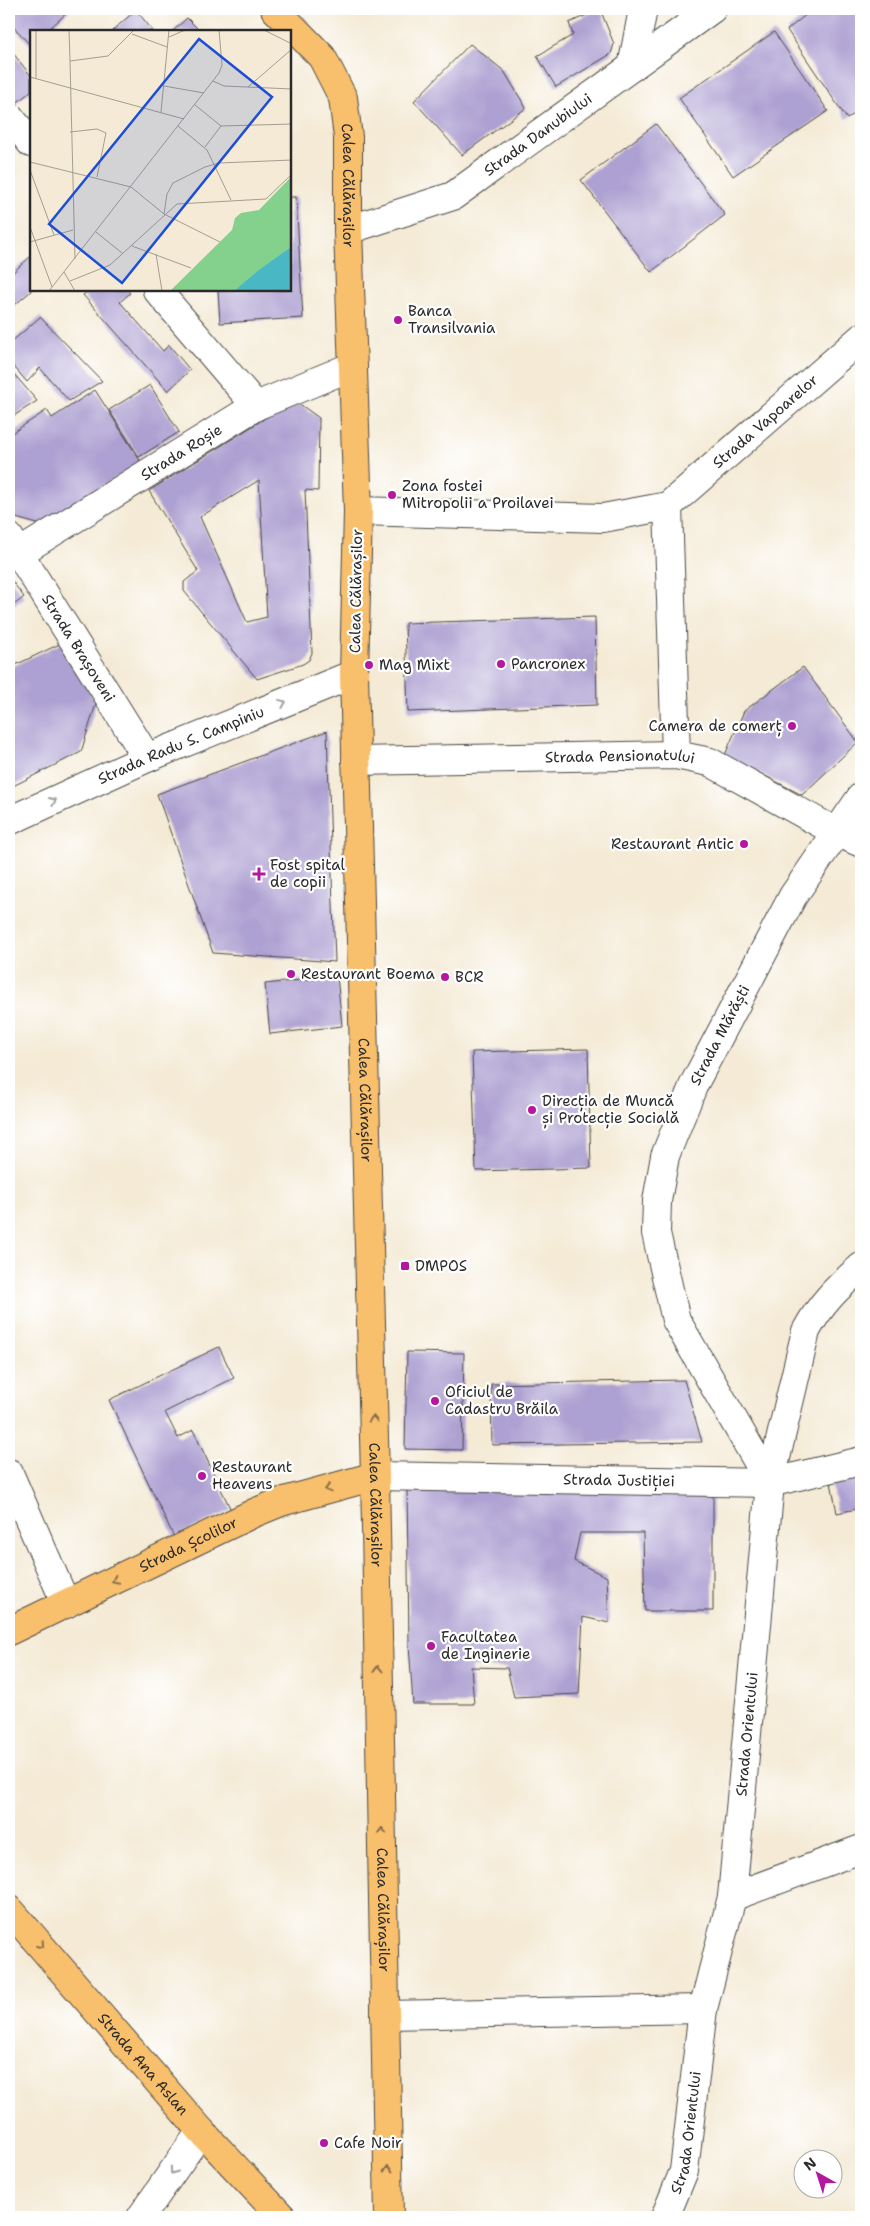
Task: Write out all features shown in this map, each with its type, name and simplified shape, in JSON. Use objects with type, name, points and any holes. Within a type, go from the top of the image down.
[{"type":"main road","name":"Calea Călărașilor","points":[[275,9],[322,56],[343,98],[348,137],[348,230],[358,511],[354,674],[375,1476],[390,2217]]},
{"type":"main road","name":"Strada Școlilor","points":[[9,1632],[254,1513],[281,1502],[375,1476]]},
{"type":"main road","name":"Strada Ana Aslan","points":[[9,1908],[201,2132],[282,2217]]},
{"type":"street","points":[[632,67],[643,9]]},
{"type":"street","name":"Strada Danubiului","points":[[348,230],[453,196],[712,9]]},
{"type":"street","points":[[9,116],[30,142]]},
{"type":"street","points":[[158,291],[256,406]]},
{"type":"street","name":"Strada Vapoarelor","points":[[668,506],[861,338]]},
{"type":"street","name":"Strada Roșie","points":[[14,545],[256,406],[353,366]]},
{"type":"street","points":[[358,511],[602,518],[668,506],[676,755]]},
{"type":"street","name":"Strada Brașoveni","points":[[14,545],[148,758]]},
{"type":"street","name":"Strada Radu S. Campiniu","points":[[9,821],[148,758],[354,674]]},
{"type":"street","name":"Strada Pensionatului","points":[[356,761],[676,755],[710,762],[836,832],[861,843]]},
{"type":"street","name":"Strada Mărăști","points":[[770,1483],[676,1320],[656,1233],[657,1201],[665,1156],[694,1084],[793,896],[861,797]]},
{"type":"street","name":"Strada Orientului","points":[[665,2217],[684,2171],[703,2009],[732,1897],[770,1483],[806,1331],[817,1310],[835,1290],[861,1267]]},
{"type":"street","name":"Strada Justiției","points":[[375,1476],[770,1483],[861,1461]]},
{"type":"street","points":[[9,1473],[66,1604]]},
{"type":"street","points":[[732,1897],[861,1850]]},
{"type":"street","points":[[385,2014],[703,2009]]},
{"type":"street","points":[[141,2217],[201,2132]]},
{"type":"building","points":[[9,9],[71,9],[48,30],[30,30],[30,45],[9,22]]},
{"type":"building","points":[[600,9],[614,44],[611,54],[556,87],[537,56],[573,35],[569,23]]},
{"type":"building","points":[[813,9],[861,9],[861,109],[847,119],[787,30]]},
{"type":"building","points":[[136,10],[152,30],[113,30]]},
{"type":"building","points":[[187,18],[199,30],[174,30]]},
{"type":"building","points":[[774,32],[828,111],[733,176],[679,98]]},
{"type":"building","points":[[470,44],[504,71],[526,108],[462,155],[414,101]]},
{"type":"building","points":[[9,48],[30,75],[30,92],[13,106],[9,101]]},
{"type":"building","points":[[656,124],[725,215],[651,272],[581,180]]},
{"type":"building","points":[[291,197],[296,197],[303,318],[220,323],[218,291],[291,291]]},
{"type":"building","points":[[30,257],[31,291],[9,310],[9,276]]},
{"type":"building","points":[[88,291],[128,291],[130,293],[120,302],[163,351],[169,345],[190,370],[168,391],[83,295]]},
{"type":"building","points":[[40,317],[102,381],[69,401],[40,368],[27,382],[9,361],[9,344]]},
{"type":"building","points":[[9,368],[37,401],[12,417],[9,412]]},
{"type":"building","points":[[150,385],[179,432],[139,457],[109,410]]},
{"type":"building","points":[[95,390],[141,462],[41,525],[16,518],[9,507],[9,435],[47,410],[52,418]]},
{"type":"building","points":[[294,400],[319,418],[318,491],[305,490],[312,653],[309,660],[303,664],[257,679],[184,591],[184,582],[198,571],[149,491]],"holes":[[[259,480],[267,617],[247,622],[200,517]]]},
{"type":"building","points":[[9,577],[24,597],[9,609]]},
{"type":"building","name":"Pancronex","points":[[595,617],[597,705],[408,712],[405,623]]},
{"type":"building","points":[[66,641],[96,704],[81,752],[9,788],[9,668]]},
{"type":"building","name":"Camera de comerț","points":[[803,667],[858,742],[802,795],[725,755],[744,711]]},
{"type":"building","name":"Fost spital de copii","points":[[327,731],[335,962],[213,953],[157,794]]},
{"type":"building","points":[[337,976],[342,1026],[270,1034],[265,984]]},
{"type":"building","name":"Direcția de Muncă și Protecție Socială","points":[[588,1049],[591,1168],[476,1171],[472,1052]]},
{"type":"building","points":[[219,1347],[234,1378],[165,1412],[178,1438],[193,1430],[231,1510],[174,1537],[109,1400]]},
{"type":"building","name":"Oficiul de Cadastru Brăila","points":[[407,1352],[464,1353],[462,1450],[405,1449]]},
{"type":"building","points":[[684,1380],[702,1442],[492,1445],[491,1384]]},
{"type":"building","points":[[861,1470],[861,1508],[837,1513],[830,1477]]},
{"type":"building","points":[[407,1486],[713,1494],[713,1611],[645,1611],[643,1533],[580,1533],[574,1561],[607,1577],[609,1623],[583,1617],[579,1694],[514,1697],[507,1668],[471,1667],[474,1704],[413,1704],[409,1644]]},
{"type":"place","name":"Banca Transilvania","points":[[398,320]]},
{"type":"place","name":"Zona fostei Mitropolii a Proilavei","points":[[392,495]]},
{"type":"place","name":"Pancronex","points":[[501,664]]},
{"type":"place","name":"Mag Mixt","points":[[369,665]]},
{"type":"place","name":"Camera de comerț","points":[[792,726]]},
{"type":"place","name":"Restaurant Antic","points":[[744,844]]},
{"type":"place","name":"Fost spital de copii","points":[[259,874]]},
{"type":"place","name":"Restaurant Boema","points":[[291,974]]},
{"type":"place","name":"BCR","points":[[445,977]]},
{"type":"place","name":"Direcția de Muncă și Protecție Socială","points":[[532,1110]]},
{"type":"place","name":"DMPOS","points":[[405,1266]]},
{"type":"place","name":"Oficiul de Cadastru Brăila","points":[[435,1401]]},
{"type":"place","name":"Restaurant Heavens","points":[[202,1476]]},
{"type":"place","name":"Facultatea de Inginerie","points":[[431,1646]]},
{"type":"place","name":"Cafe Noir","points":[[324,2143]]}]
